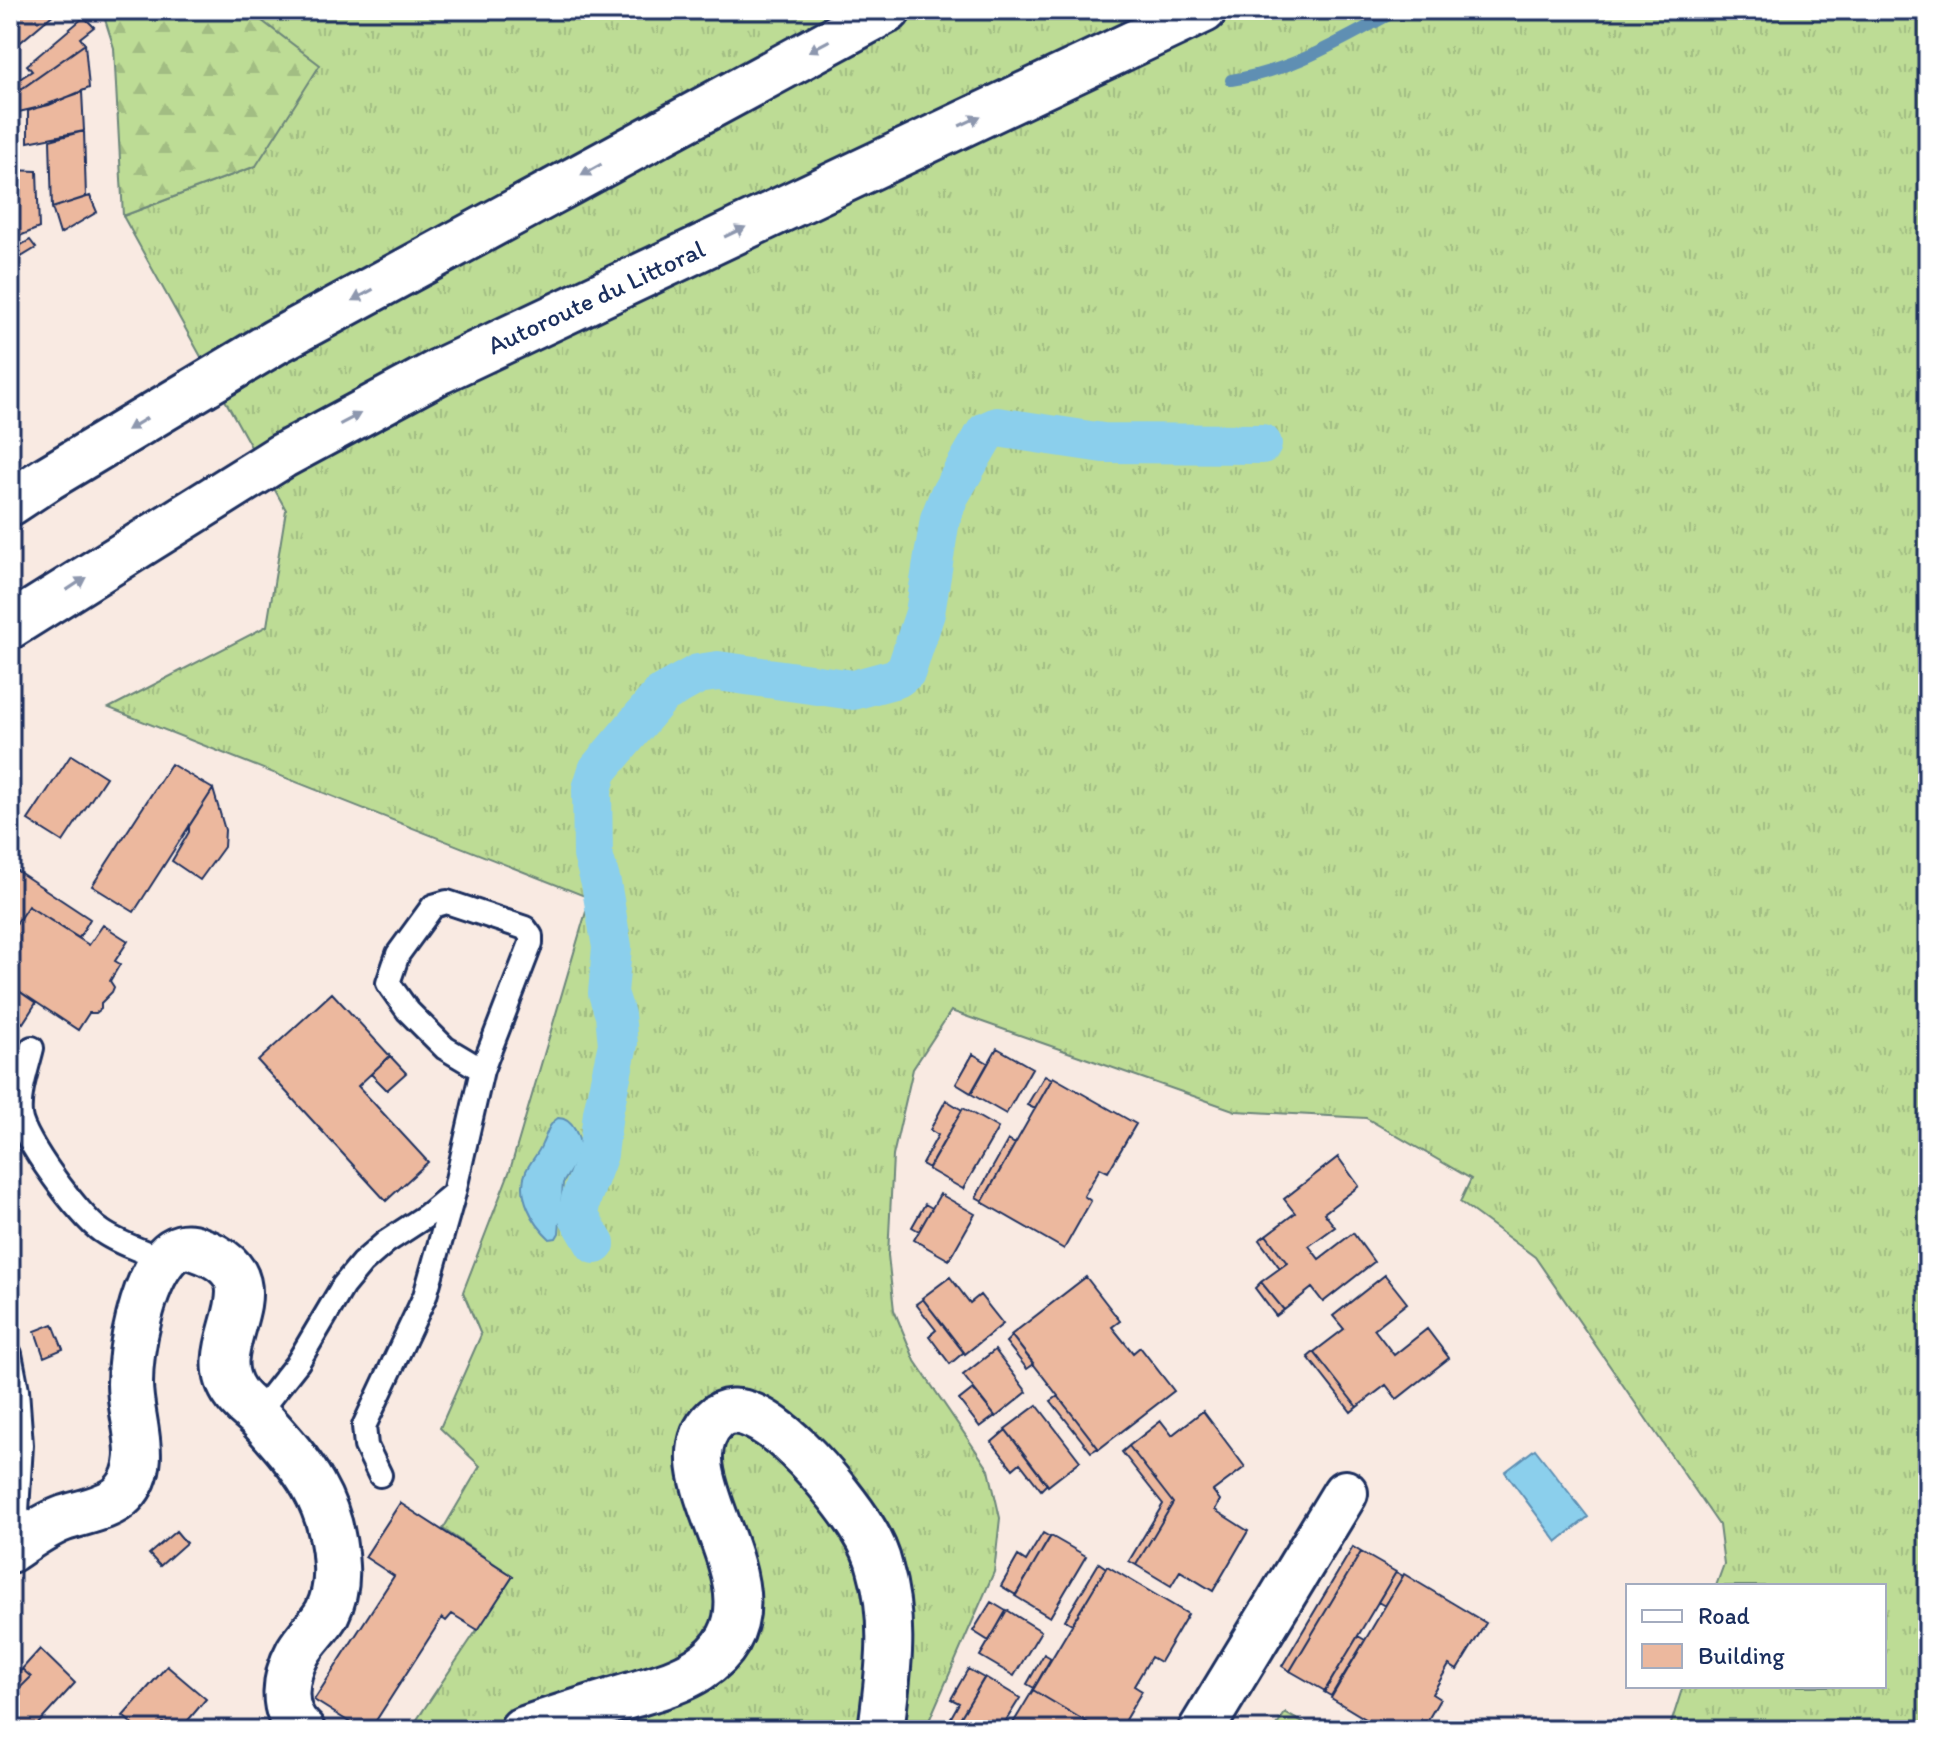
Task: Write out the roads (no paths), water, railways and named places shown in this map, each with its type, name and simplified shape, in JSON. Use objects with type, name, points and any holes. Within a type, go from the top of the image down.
[{"type":"main road","points":[[10,503],[275,342],[888,10]]},
{"type":"main road","name":"Autoroute du Littoral","points":[[10,626],[282,456],[440,371],[1204,10]]},
{"type":"main road","points":[[18,1545],[59,1520],[121,1497],[135,1478],[140,1449],[130,1384],[135,1333],[151,1285],[164,1260],[174,1249],[189,1246],[225,1263],[235,1273],[241,1290],[225,1359],[234,1393],[257,1414],[307,1475],[325,1504],[332,1531],[335,1589],[327,1613],[298,1652],[287,1679],[286,1703],[296,1725],[302,1730]]},
{"type":"main road","points":[[534,1726],[681,1679],[716,1656],[733,1629],[738,1603],[736,1577],[702,1479],[699,1456],[705,1435],[716,1418],[729,1412],[745,1412],[780,1433],[835,1490],[865,1532],[880,1565],[889,1622],[890,1664],[881,1730]]},
{"type":"main road","points":[[1201,1730],[1345,1493]]},
{"type":"lane","points":[[380,1475],[366,1446],[364,1426],[425,1296],[454,1193],[482,1070],[531,943],[531,936],[525,928],[440,902],[433,906],[398,954],[388,983],[408,1011],[445,1048],[482,1070]]},
{"type":"lane","points":[[32,1048],[19,1100],[20,1119],[26,1137],[81,1212],[101,1231],[164,1260]]},
{"type":"lane","points":[[257,1414],[298,1362],[343,1286],[362,1263],[454,1193]]},
{"type":"lane","points":[[10,1354],[17,1390],[21,1445],[18,1545]]},
{"type":"water","points":[[558,1118],[572,1126],[580,1142],[581,1154],[563,1183],[559,1233],[556,1238],[550,1239],[528,1208],[523,1180],[550,1126]]},
{"type":"water","points":[[1535,1449],[1588,1517],[1557,1542],[1505,1472]]},
{"type":"waterway","points":[[1231,80],[1297,62],[1398,10]]},
{"type":"waterway","points":[[595,1244],[578,1215],[598,1154],[603,1113],[618,1044],[615,1015],[608,993],[612,947],[593,855],[592,789],[598,770],[662,694],[698,674],[718,671],[853,690],[897,678],[906,671],[925,613],[940,519],[949,496],[986,432],[997,427],[1103,443],[1262,444]]}]
